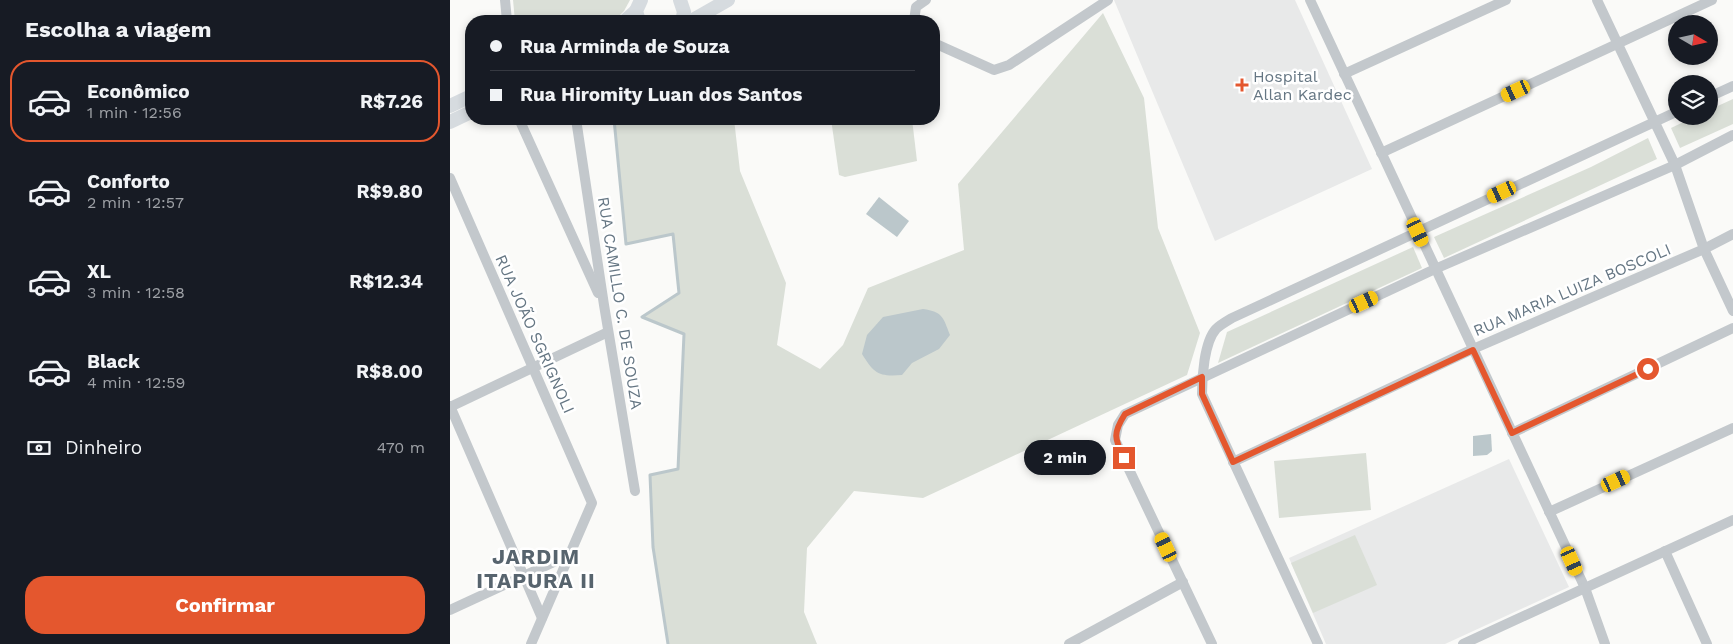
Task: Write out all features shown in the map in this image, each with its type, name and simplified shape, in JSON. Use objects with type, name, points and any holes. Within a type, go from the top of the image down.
[{"type":"main road","points":[[680,0],[683,15]]},
{"type":"main road","points":[[702,15],[728,0]]},
{"type":"main road","points":[[450,106],[465,99]]},
{"type":"main road","points":[[450,122],[465,115]]},
{"type":"street","points":[[505,0],[506,15]]},
{"type":"street","points":[[914,15],[916,8],[926,0]]},
{"type":"street","points":[[940,46],[994,70],[1009,65],[1108,0]]},
{"type":"street","points":[[1310,0],[1585,588],[1605,644]]},
{"type":"street","points":[[1344,74],[1506,0]]},
{"type":"street","points":[[1597,0],[1675,165],[1704,249],[1733,311]]},
{"type":"street","points":[[1382,154],[1712,0]]},
{"type":"street","points":[[1718,93],[1733,86]]},
{"type":"street","points":[[1318,644],[1202,394],[1202,377],[1209,341],[1215,330],[1232,318],[1668,116]]},
{"type":"street","points":[[522,125],[604,305]]},
{"type":"street","name":"RUA CAMILLO C. DE SOUZA","points":[[577,125],[608,332],[635,491]]},
{"type":"street","points":[[1212,644],[1115,440],[1118,425],[1125,414],[1435,269],[1675,165],[1733,135]]},
{"type":"street","name":"RUA JOÃO SGRIGNOLI","points":[[450,178],[592,503],[569,555]]},
{"type":"street","name":"RUA MARIA LUIZA BOSCOLI","points":[[1233,462],[1473,350],[1704,249],[1733,234]]},
{"type":"street","points":[[1512,433],[1733,328]]},
{"type":"street","points":[[542,618],[450,406],[533,369],[608,332]]},
{"type":"street","points":[[1549,512],[1733,428]]},
{"type":"street","points":[[1463,644],[1733,520]]},
{"type":"street","points":[[1664,551],[1708,644]]},
{"type":"street","points":[[450,610],[569,555]]},
{"type":"street","points":[[530,644],[569,555]]},
{"type":"street","points":[[1069,644],[1183,582]]},
{"type":"shaded area","points":[[513,0],[630,0],[620,15],[514,15]]},
{"type":"shaded area","name":"Hospital Allan Kardec","points":[[1114,0],[1295,0],[1372,169],[1215,241]]},
{"type":"shaded area","points":[[1103,13],[1144,98],[1158,228],[1200,333],[1187,375],[923,498],[854,491],[807,548],[804,612],[817,644],[668,644],[653,547],[650,475],[678,469],[684,334],[642,317],[679,293],[673,234],[626,244],[615,125],[735,125],[740,171],[786,283],[777,345],[820,369],[843,345],[868,288],[964,250],[958,184]]},
{"type":"shaded area","points":[[1733,99],[1733,124],[1680,148],[1671,128],[1677,125],[1718,125],[1718,106]]},
{"type":"shaded area","points":[[832,125],[913,125],[917,161],[845,177],[839,175]]},
{"type":"shaded area","points":[[1648,138],[1657,159],[1444,258],[1434,237],[1591,167]]},
{"type":"shaded area","points":[[879,197],[909,221],[897,237],[866,214]]},
{"type":"shaded area","points":[[1413,247],[1422,268],[1218,363],[1227,332]]},
{"type":"shaded area","points":[[923,309],[935,312],[941,316],[946,324],[950,335],[939,349],[912,363],[902,375],[887,375],[874,370],[862,354],[867,335],[883,317]]},
{"type":"shaded area","points":[[1491,434],[1492,451],[1487,455],[1473,456],[1473,436]]},
{"type":"shaded area","points":[[1366,453],[1371,510],[1279,518],[1274,461]]},
{"type":"shaded area","points":[[1509,459],[1569,587],[1445,644],[1326,644],[1289,558]]},
{"type":"shaded area","points":[[1355,535],[1377,585],[1313,613],[1291,563]]},
{"type":"waterway","points":[[615,125],[626,244],[673,234],[679,293],[642,317],[684,334],[678,469],[650,475],[653,547],[668,644]]},
{"type":"place","name":"Hospital Allan Kardec","points":[[1242,85]]},
{"type":"district","name":"JARDIM ITAPURA II","points":[[536,568]]},
{"type":"route","points":[[1124,458],[1115,440],[1118,425],[1125,414],[1202,377],[1202,394],[1233,462],[1473,350],[1512,433],[1648,369]]}]
